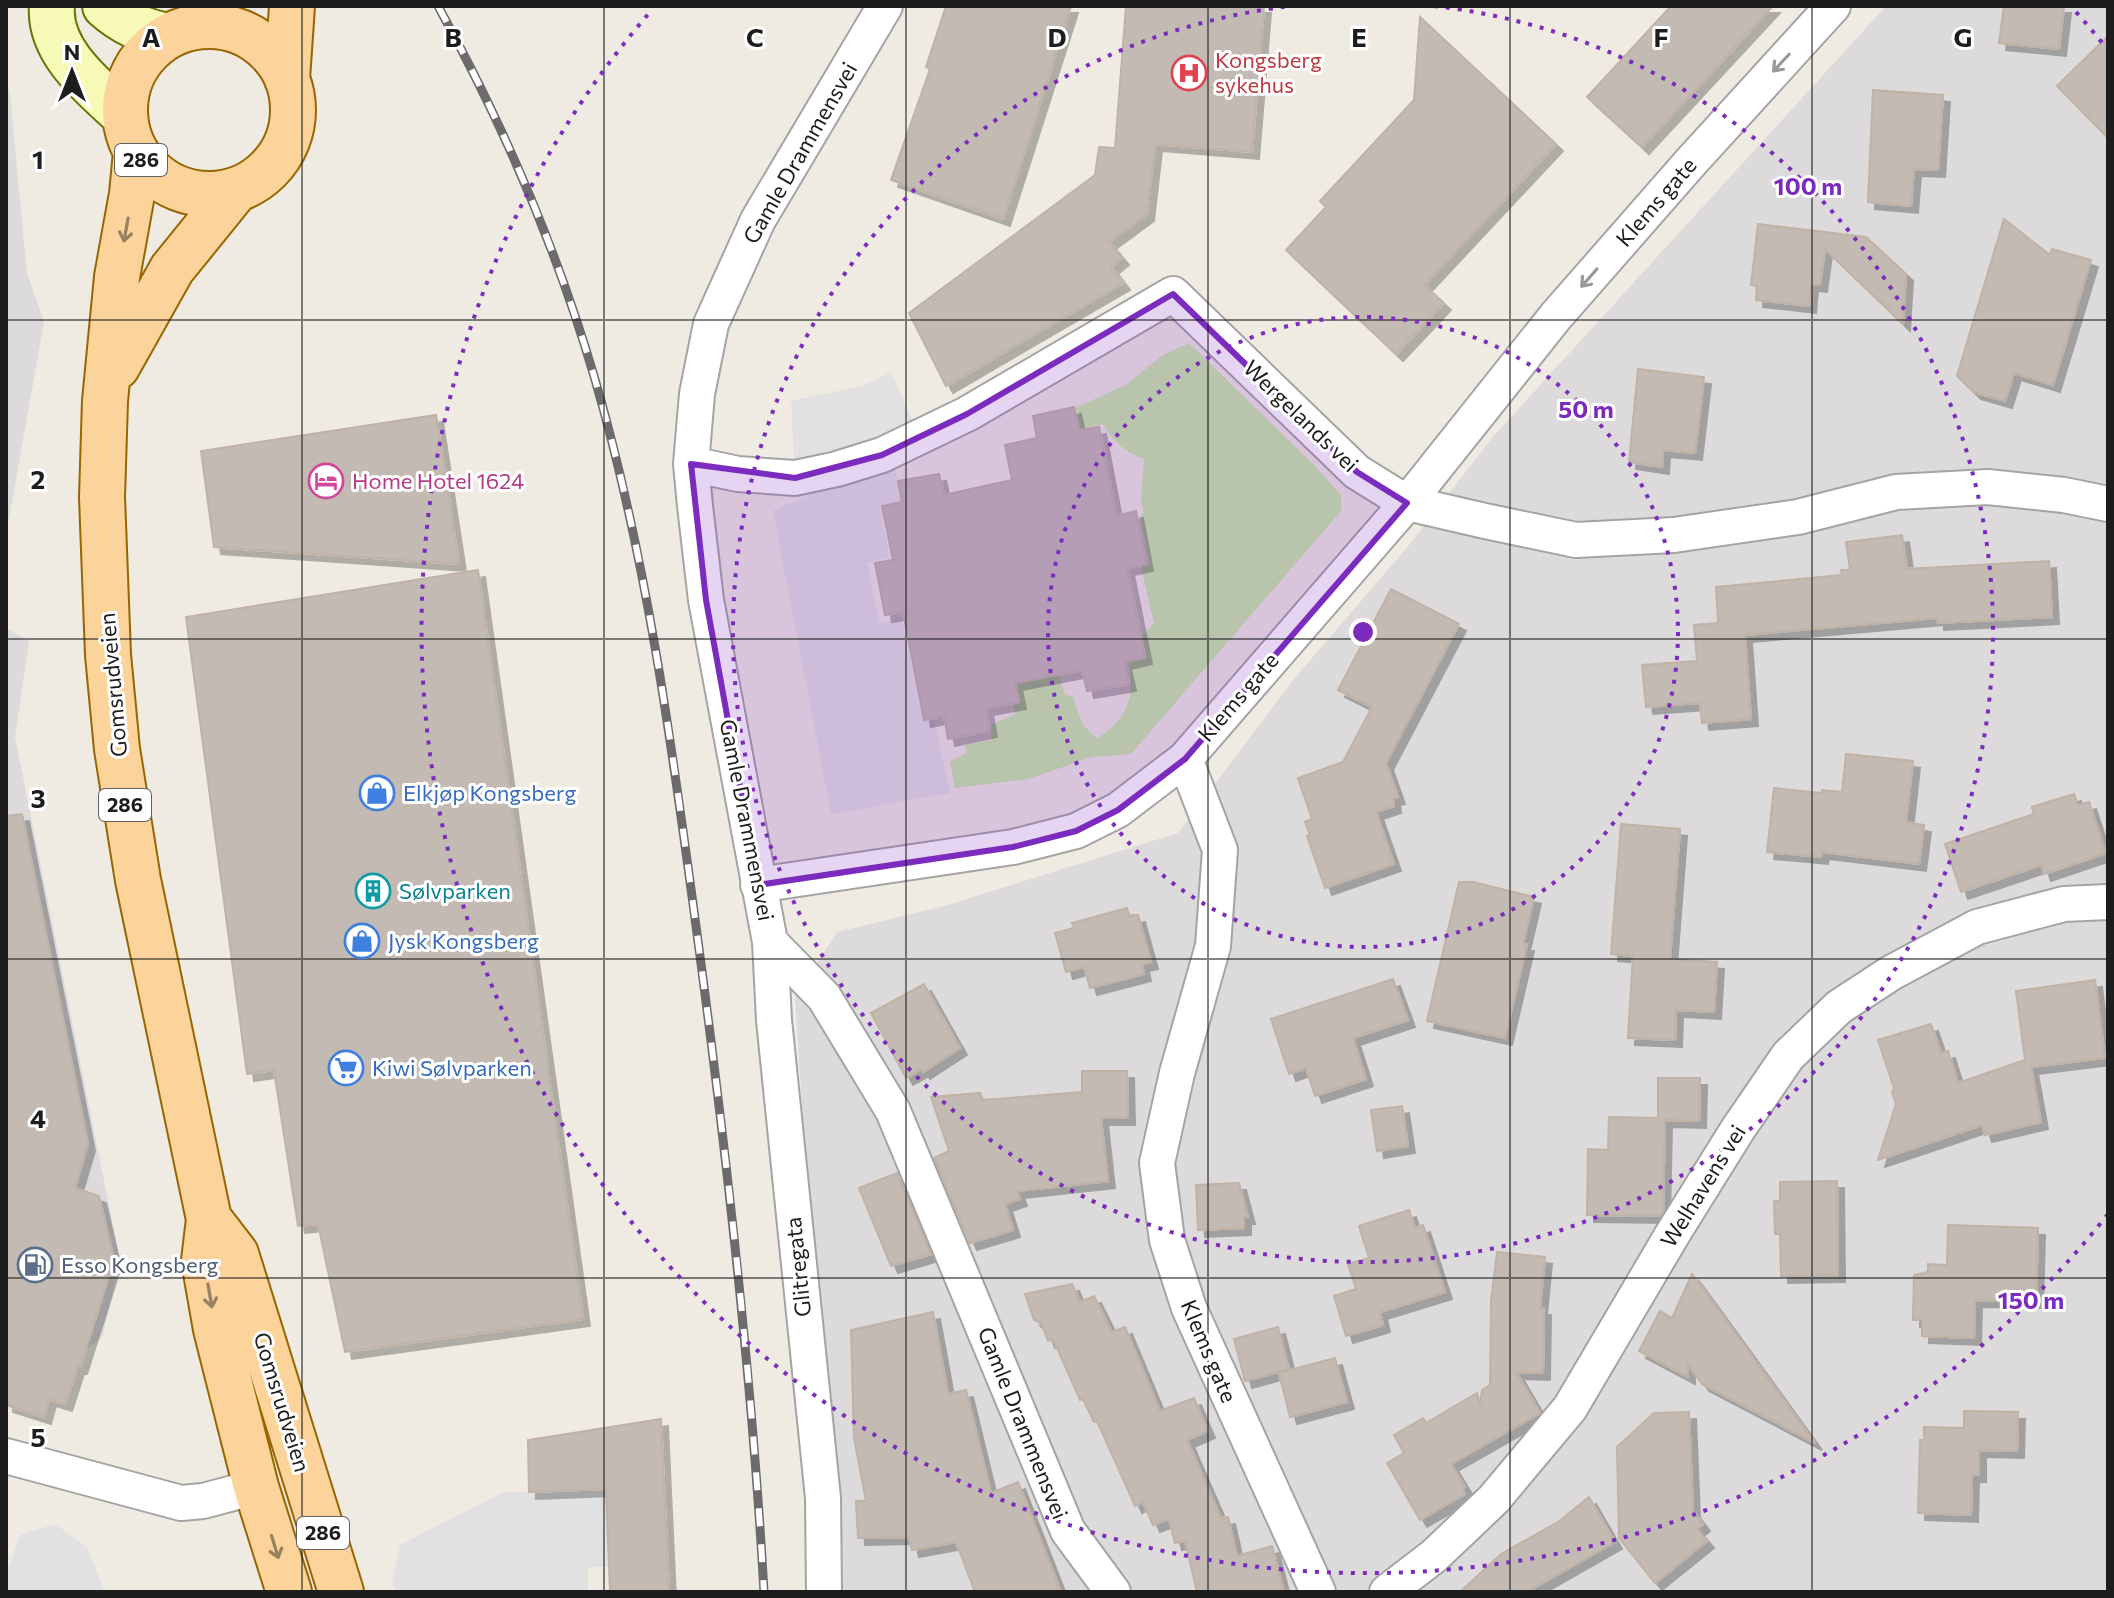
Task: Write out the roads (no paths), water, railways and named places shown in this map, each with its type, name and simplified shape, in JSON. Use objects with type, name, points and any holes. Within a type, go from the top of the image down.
[{"type":"main road","points":[[52,6],[55,29],[74,65],[130,134]]},
{"type":"main road","points":[[105,6],[123,21],[141,30],[195,23]]},
{"type":"main road","name":"286","points":[[287,79],[292,6]]},
{"type":"main road","name":"286","points":[[195,23],[243,33],[262,44],[277,60],[292,97],[293,117],[289,136],[269,170],[254,182],[217,194],[198,194],[179,189],[147,168],[130,134],[125,97],[135,71],[152,48],[195,23]]},
{"type":"main road","name":"Gomsrudveien","points":[[130,134],[132,194],[117,277],[105,401],[102,497],[108,655],[117,749],[138,880],[209,1219],[204,1261],[216,1329],[256,1487],[289,1592]]},
{"type":"main road","name":"Gomsrudveien","points":[[109,384],[158,289],[236,190]]},
{"type":"main road","name":"Gomsrudveien","points":[[209,1219],[236,1254],[341,1592]]},
{"type":"street","name":"Gamle Drammensvei","points":[[885,6],[758,220],[711,324],[697,394],[691,464],[706,600],[770,942],[824,997],[893,1111],[1068,1531],[1113,1592]]},
{"type":"street","name":"Klems gate","points":[[1318,1592],[1189,1308],[1167,1240],[1157,1163],[1177,1073],[1213,946],[1220,850],[1185,759],[1407,503],[1556,316],[1833,6]]},
{"type":"street","name":"Wergelands vei","points":[[691,464],[738,474],[795,478],[882,455],[967,414],[1173,294],[1357,472],[1407,503],[1576,540],[1674,535],[1798,517],[1896,492],[1988,487],[2064,495],[2108,504]]},
{"type":"street","points":[[758,885],[1013,847],[1076,831],[1118,810],[1185,759]]},
{"type":"street","name":"Welhavens vei","points":[[1387,1592],[1434,1556],[1494,1499],[1570,1408],[1680,1221],[1788,1056],[1839,1007],[1891,973],[1977,927],[2064,904],[2108,902]]},
{"type":"street","name":"Glitregata","points":[[770,942],[774,1020],[823,1498],[824,1592]]},
{"type":"street","points":[[6,1456],[181,1503],[203,1501],[256,1487]]},
{"type":"railway","points":[[438,6],[506,141],[563,280],[613,447],[645,591],[670,737],[729,1194],[746,1353],[764,1592]]},
{"type":"place","name":"Kongsberg sykehus","points":[[1189,73]]},
{"type":"place","name":"Home Hotel 1624","points":[[326,481]]},
{"type":"place","name":"Elkjøp Kongsberg","points":[[377,793]]},
{"type":"place","name":"Sølvparken","points":[[373,891]]},
{"type":"place","name":"Jysk Kongsberg","points":[[362,941]]},
{"type":"place","name":"Kiwi Sølvparken","points":[[346,1068]]},
{"type":"place","name":"Esso Kongsberg","points":[[35,1265]]}]
